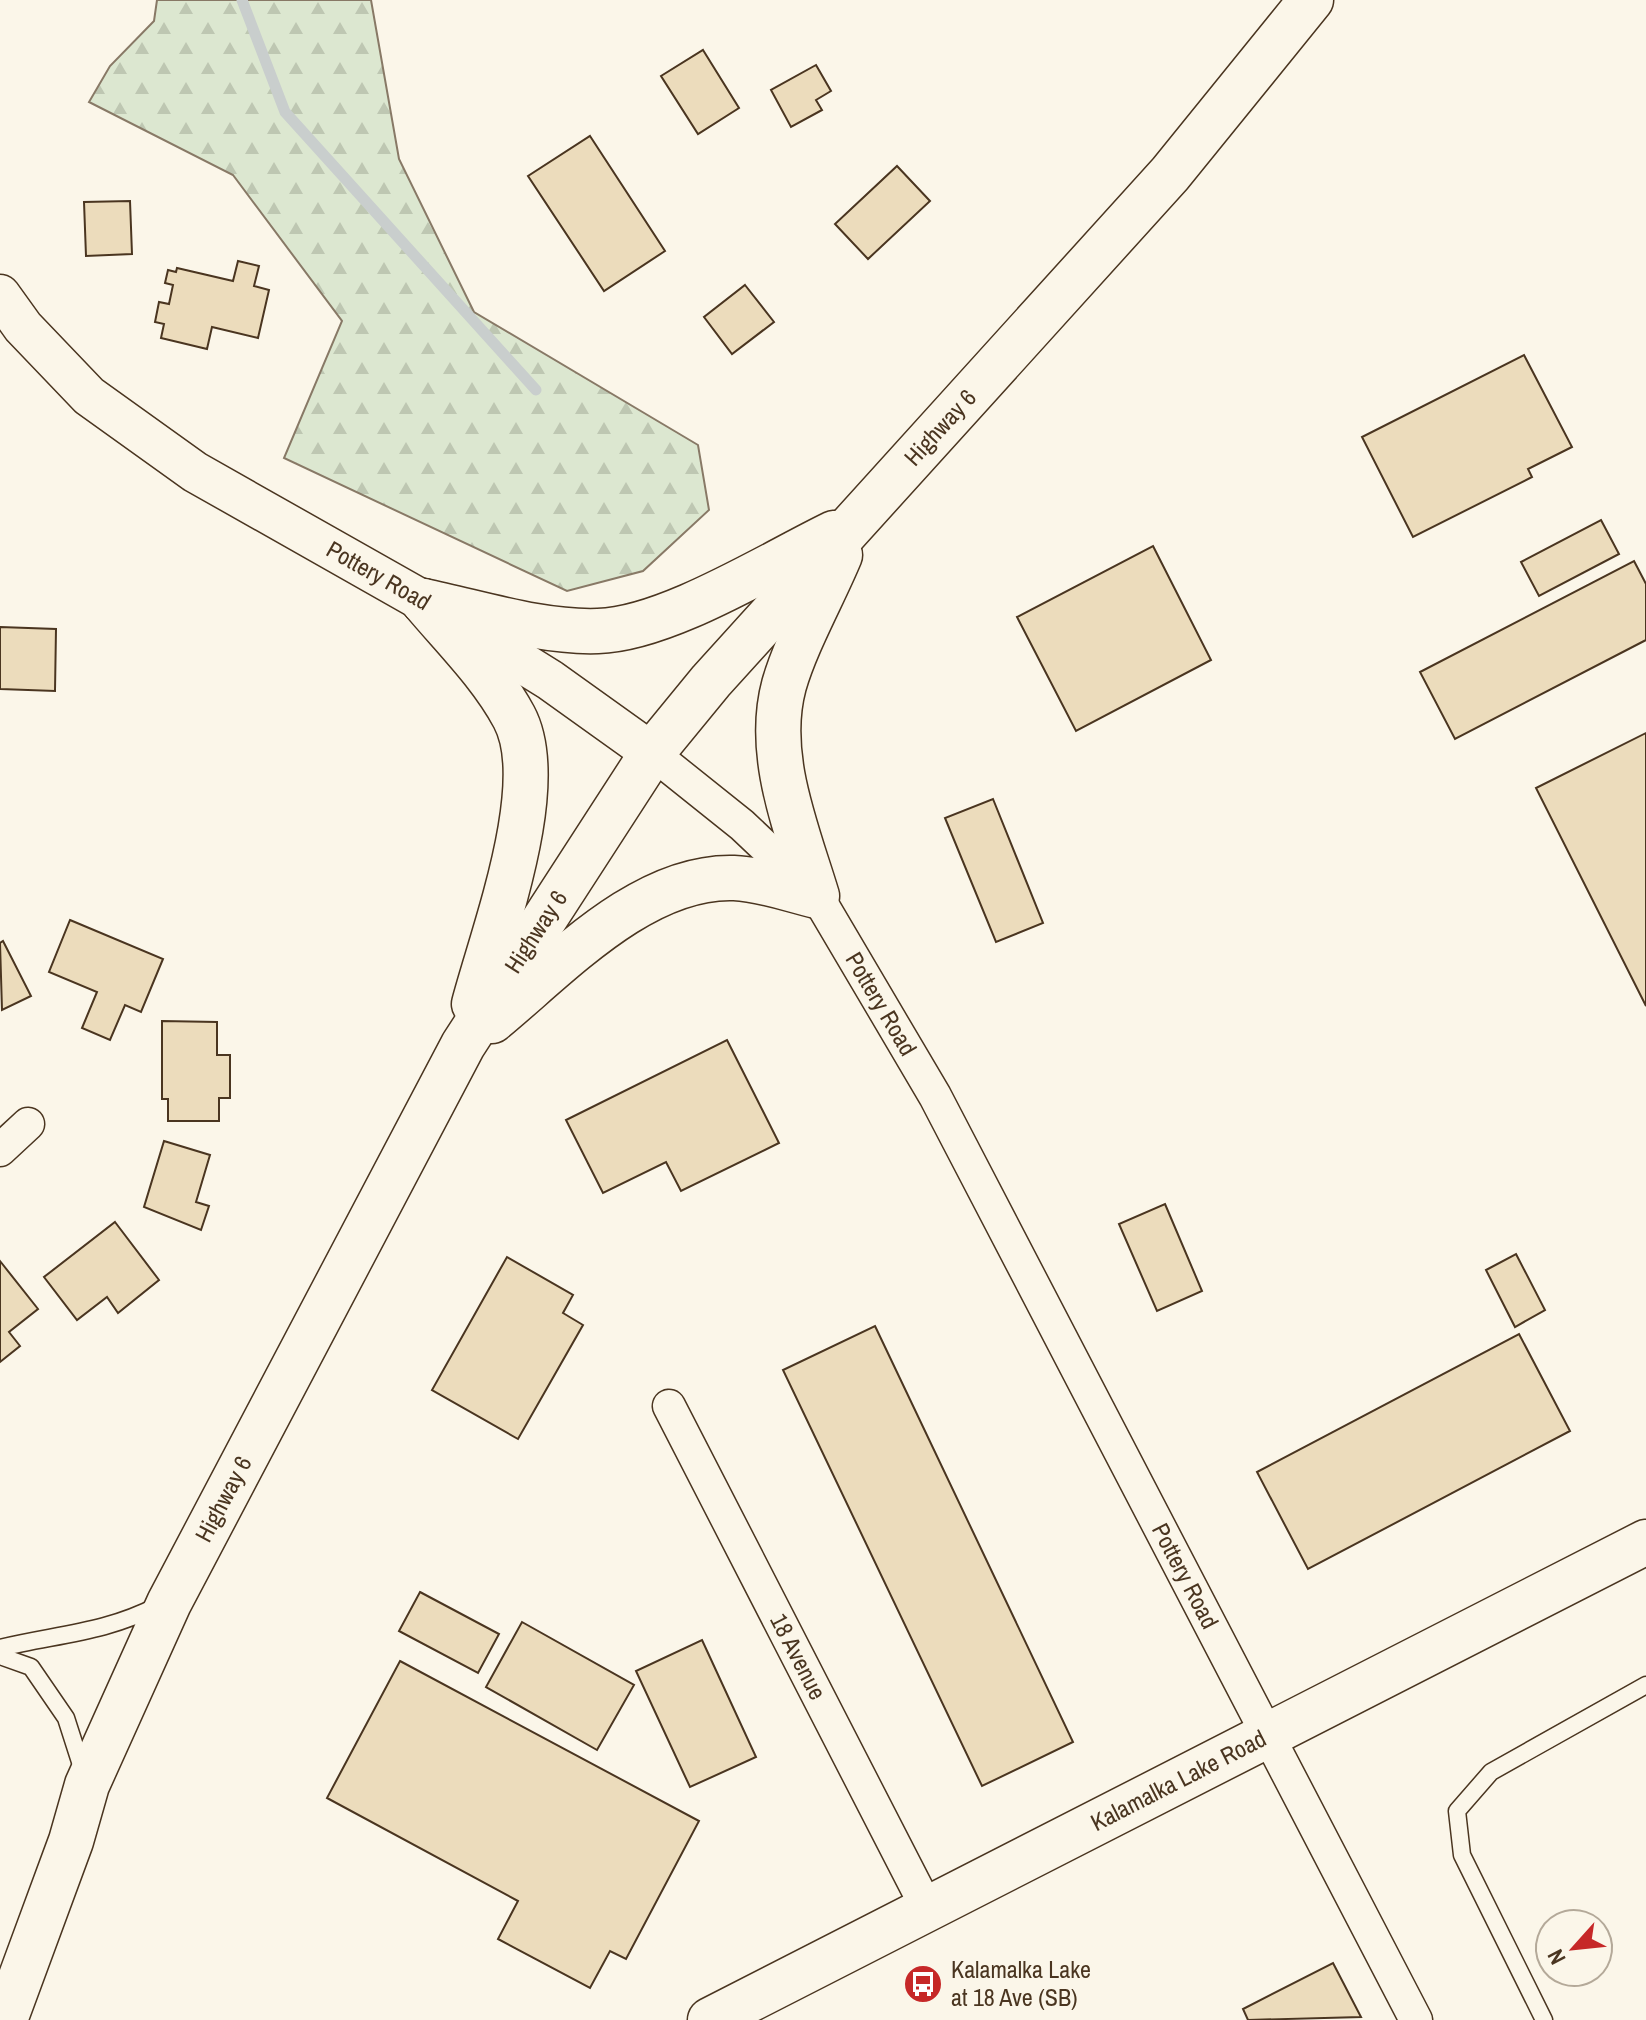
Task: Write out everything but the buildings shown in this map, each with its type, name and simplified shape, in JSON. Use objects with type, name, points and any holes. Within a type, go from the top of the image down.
[{"type":"main road","name":"Highway 6","points":[[5,2020],[71,1841],[87,1785],[171,1598],[463,1045],[652,753],[711,681],[1170,174],[1311,0]]},
{"type":"main road","points":[[423,601],[553,627],[598,631],[643,624],[854,523]]},
{"type":"main road","points":[[463,1045],[623,914],[662,892],[699,880],[736,878],[817,896],[781,768],[784,686],[854,523]]},
{"type":"main road","points":[[423,601],[492,683],[516,719],[525,761],[526,806],[463,1045]]},
{"type":"main road","name":"Kalamalka Lake Road","points":[[710,2020],[1646,1542]]},
{"type":"street","name":"Pottery Road","points":[[0,295],[23,327],[89,396],[195,472],[423,601],[550,680],[652,753],[742,825],[817,896],[879,995],[935,1096],[1416,2020]]},
{"type":"street","points":[[0,1150],[28,1124]]},
{"type":"street","name":"18 Avenue","points":[[669,1406],[927,1908]]},
{"type":"lane","points":[[0,1648],[109,1627],[171,1598]]},
{"type":"lane","points":[[0,1656],[31,1667],[48,1691],[66,1718],[87,1785]]},
{"type":"lane","points":[[1544,2020],[1462,1855],[1457,1811],[1491,1772],[1646,1685]]},
{"type":"green space","points":[[157,0],[371,0],[399,159],[474,312],[698,445],[709,510],[643,571],[567,591],[284,458],[342,321],[233,175],[89,102],[110,66],[154,21]]},
{"type":"waterway","points":[[242,0],[285,112],[536,390]]},
{"type":"place","name":"Kalamalka Lake at 18 Ave (SB)","points":[[923,1984]]}]
